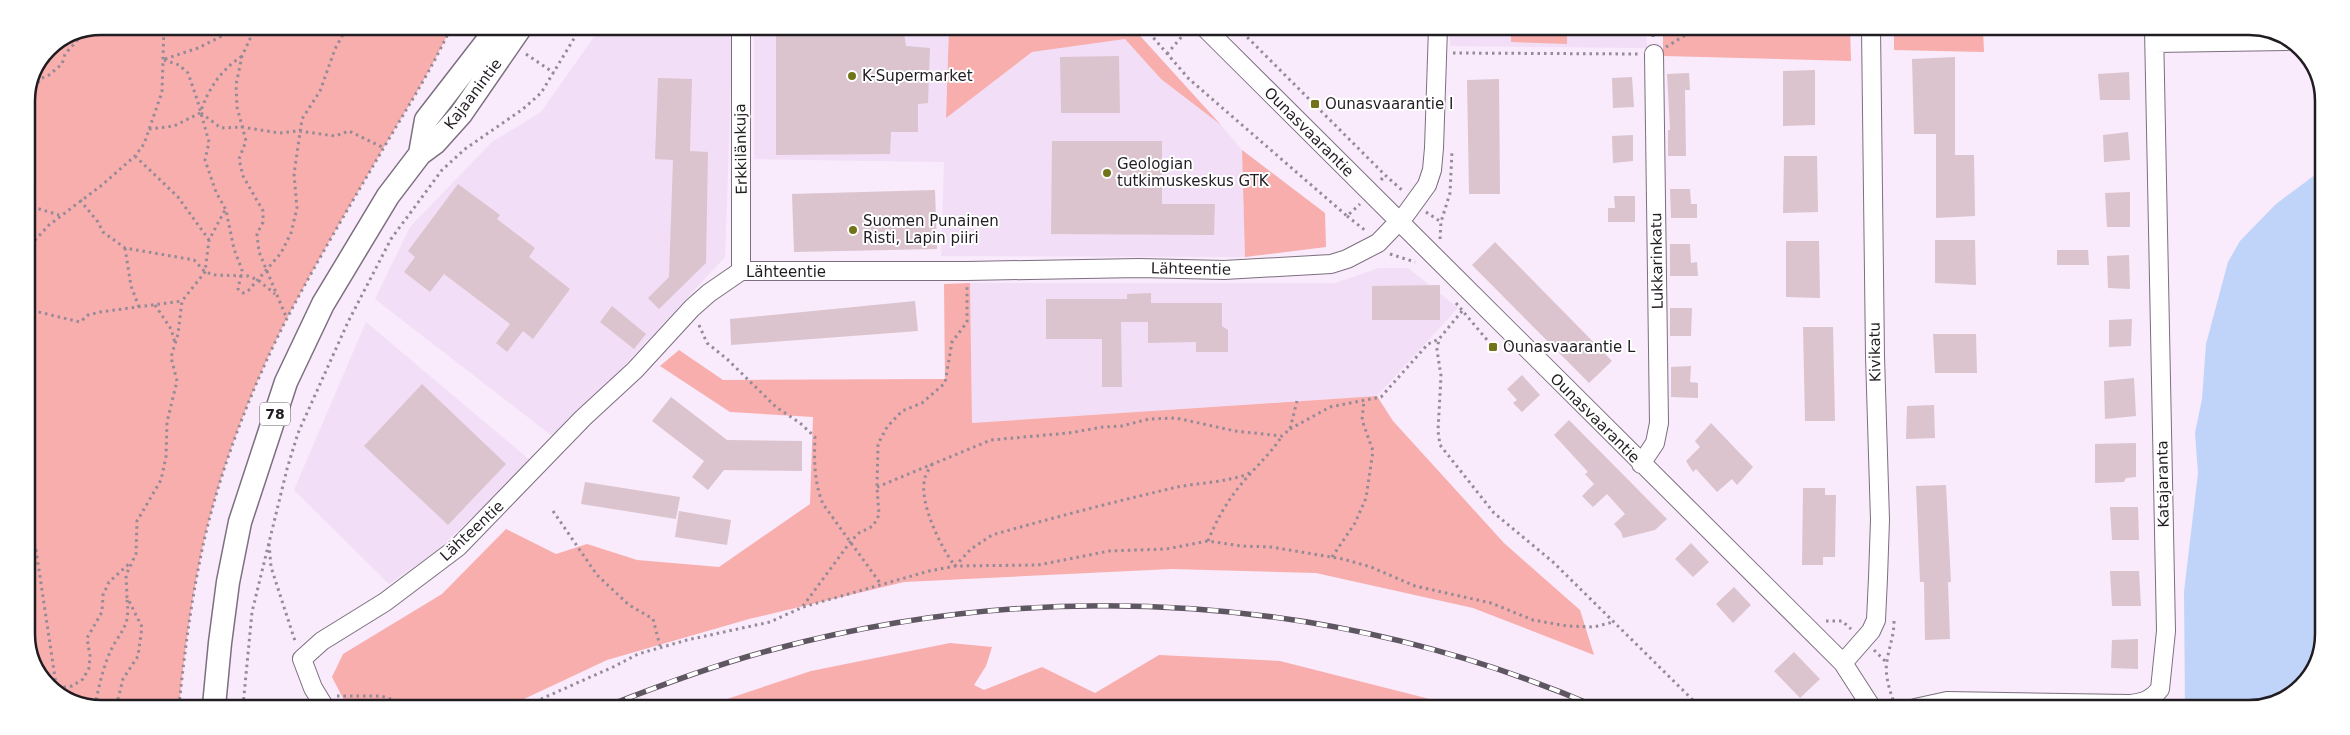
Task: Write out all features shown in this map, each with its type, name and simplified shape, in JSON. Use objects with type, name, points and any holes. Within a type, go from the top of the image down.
[{"type":"main road","name":"Kajaanintie","points":[[420,154],[426,120],[492,35]]},
{"type":"main road","name":"Kajaanintie","points":[[420,154],[435,142],[461,114],[515,35]]},
{"type":"main road","name":"78","points":[[215,700],[221,635],[240,522],[286,382],[323,304],[388,196],[420,154]]},
{"type":"street","name":"Erkkilänkuja","points":[[740,271],[741,35]]},
{"type":"street","name":"Ounasvaarantie","points":[[1212,35],[1843,663],[1867,700]]},
{"type":"street","name":"Lähteentie","points":[[302,659],[322,641],[385,602],[458,547],[583,418],[635,370],[692,308],[709,293],[740,271],[967,271],[1139,268],[1224,270],[1331,264],[1347,259],[1378,243],[1399,222],[1428,185],[1432,170],[1438,35]]},
{"type":"street","name":"Kivikatu","points":[[1843,663],[1871,631],[1876,620],[1878,578],[1880,520],[1865,35]]},
{"type":"street","points":[[2155,36],[2274,41]]},
{"type":"street","name":"Katajaranta","points":[[2147,700],[2154,697],[2160,690],[2166,631],[2155,36]]},
{"type":"street","name":"Lukkarinkatu","points":[[1641,464],[1654,443],[1659,423],[1654,54]]},
{"type":"street","points":[[302,659],[320,700]]},
{"type":"path","points":[[35,241],[60,215],[135,156],[144,144],[162,92],[164,35]]},
{"type":"path","points":[[164,60],[198,48],[224,35]]},
{"type":"path","points":[[252,35],[242,56],[236,85],[237,107],[246,141],[239,159],[243,176],[262,211],[263,222],[257,234],[259,252],[287,320]]},
{"type":"path","points":[[164,60],[179,65],[188,74],[209,142],[205,160],[216,192],[226,210],[234,249],[242,270],[238,289],[243,293],[248,291],[281,253],[294,222],[297,208],[294,174],[302,118],[320,91],[335,49],[342,35]]},
{"type":"path","points":[[244,700],[252,612],[268,541],[298,433],[348,322],[391,239],[442,170],[465,149],[534,101],[554,73],[576,35]]},
{"type":"path","points":[[1151,35],[1189,79],[1347,216],[1359,224],[1385,251],[1393,256],[1414,261],[1421,266]]},
{"type":"path","points":[[1167,54],[1184,35]]},
{"type":"path","points":[[1245,35],[1400,189]]},
{"type":"path","points":[[1453,61],[1453,53],[1654,54],[1685,35]]},
{"type":"path","points":[[38,83],[40,79],[49,75],[62,64],[65,54],[78,39]]},
{"type":"path","points":[[526,54],[554,73]]},
{"type":"path","points":[[149,129],[174,126],[200,113],[214,81],[228,66],[242,56]]},
{"type":"path","points":[[200,113],[220,128],[242,127],[279,132],[299,131],[335,136],[350,131],[384,148]]},
{"type":"path","points":[[1440,238],[1441,222],[1450,193],[1452,142]]},
{"type":"path","points":[[135,156],[178,197],[209,240]]},
{"type":"path","points":[[1347,216],[1385,175]]},
{"type":"path","points":[[80,200],[98,222],[102,232],[125,248],[194,260],[205,272],[214,275],[240,276],[258,280],[277,295]]},
{"type":"path","points":[[35,208],[60,215]]},
{"type":"path","points":[[97,699],[108,656],[118,636],[128,622],[126,575],[136,554],[138,521],[161,480],[166,457],[167,422],[177,381],[171,357],[182,301],[205,272],[209,240],[226,210]]},
{"type":"path","points":[[1425,211],[1441,222]]},
{"type":"path","points":[[125,248],[131,286],[139,307]]},
{"type":"path","points":[[803,607],[851,541],[859,533],[873,526],[879,515],[877,487],[878,444],[887,427],[902,411],[922,403],[944,383],[952,342],[967,322],[967,271]]},
{"type":"path","points":[[1454,300],[1493,347]]},
{"type":"path","points":[[35,311],[80,322],[88,314],[182,301]]},
{"type":"path","points":[[155,304],[171,329],[175,344]]},
{"type":"path","points":[[692,308],[707,343],[727,359],[776,408],[815,437],[815,476],[823,504],[880,583]]},
{"type":"path","points":[[1208,541],[1218,518],[1238,487],[1271,453],[1282,436],[1290,429],[1330,407],[1381,397],[1428,344],[1439,339],[1462,311]]},
{"type":"path","points":[[1439,339],[1437,350],[1441,376],[1438,431],[1440,445],[1494,513],[1554,562],[1693,700]]},
{"type":"path","points":[[1332,557],[1355,523],[1366,498],[1373,451],[1362,420],[1364,400]]},
{"type":"path","points":[[1290,429],[1297,401]]},
{"type":"path","points":[[877,487],[991,440],[1122,426],[1149,419],[1176,418],[1235,431],[1282,436]]},
{"type":"path","points":[[933,464],[925,477],[923,492],[942,546],[955,566]]},
{"type":"path","points":[[955,566],[971,549],[992,535],[1139,496],[1186,485],[1241,477],[1252,472]]},
{"type":"path","points":[[553,511],[597,575],[629,605],[653,619],[660,646]]},
{"type":"path","points":[[268,541],[271,567],[302,659]]},
{"type":"path","points":[[539,700],[638,654],[660,646],[770,622],[803,607],[880,583],[955,566],[1038,565],[1109,551],[1166,549],[1208,541],[1241,546],[1271,547],[1332,557],[1371,568],[1414,586],[1491,603],[1533,620],[1594,627],[1613,622]]},
{"type":"path","points":[[35,548],[56,681]]},
{"type":"path","points":[[63,688],[72,686],[82,678],[89,668],[90,656],[87,638],[102,612],[103,595],[109,582],[133,560]]},
{"type":"path","points":[[118,700],[123,679],[138,656],[142,627],[127,597]]},
{"type":"path","points":[[1886,662],[1893,700]]},
{"type":"path","points":[[329,700],[348,695],[380,696],[395,700]]},
{"type":"shaded area","points":[[448,35],[319,259],[283,326],[257,381],[234,440],[206,531],[196,578],[180,700],[102,700],[84,698],[65,689],[46,670],[36,646],[35,102],[40,76],[54,54],[76,40],[89,36]]},
{"type":"shaded area","points":[[595,35],[733,35],[725,257],[556,439],[375,299],[410,227],[492,142],[541,112]]},
{"type":"shaded area","points":[[754,35],[949,35],[946,117],[1032,52],[1125,39],[1161,79],[1221,125],[1242,150],[1245,257],[941,256],[944,162],[754,159]]},
{"type":"shaded area","points":[[949,35],[1139,35],[1221,125],[1161,79],[1125,39],[1032,52],[946,118]]},
{"type":"shaded area","points":[[1450,35],[1646,35],[1647,48],[1450,46]]},
{"type":"shaded area","points":[[1511,35],[1567,35],[1567,44],[1511,42]]},
{"type":"shaded area","points":[[1663,35],[1850,35],[1851,61],[1663,56]]},
{"type":"shaded area","points":[[1894,35],[1983,35],[1984,52],[1894,50]]},
{"type":"shaded area","points":[[1242,150],[1325,213],[1326,247],[1245,257]]},
{"type":"shaded area","points":[[1379,268],[1408,268],[1458,308],[1377,396],[972,423],[970,283],[1335,283]]},
{"type":"shaded area","points":[[970,283],[972,423],[1377,396],[1393,421],[1504,543],[1580,610],[1594,655],[1473,608],[1316,573],[1171,569],[904,582],[749,619],[607,660],[522,700],[344,700],[332,677],[343,654],[442,594],[506,529],[556,554],[587,544],[637,560],[719,567],[810,504],[813,417],[730,412],[660,366],[679,350],[723,380],[945,379],[944,284]]},
{"type":"shaded area","points":[[366,322],[532,462],[435,552],[389,584],[294,490]]},
{"type":"shaded area","points":[[950,643],[992,647],[986,666],[974,685],[984,690],[1042,667],[1095,693],[1159,655],[1280,661],[1434,700],[724,700],[811,671]]},
{"type":"water","points":[[2315,175],[2315,634],[2313,651],[2308,663],[2296,681],[2278,693],[2248,700],[2185,700],[2184,592],[2198,473],[2195,433],[2202,399],[2206,344],[2228,262],[2240,241],[2276,204]]},
{"type":"building","name":"K-Supermarket","points":[[904,35],[906,46],[930,48],[928,103],[918,104],[918,132],[891,132],[890,154],[776,155],[776,36]]},
{"type":"building","points":[[1119,56],[1120,113],[1061,113],[1060,57]]},
{"type":"building","points":[[1955,57],[1955,155],[1974,155],[1975,216],[1936,218],[1936,134],[1914,134],[1912,59]]},
{"type":"building","points":[[1815,70],[1815,125],[1783,126],[1783,71]]},
{"type":"building","points":[[2129,72],[2130,100],[2100,100],[2098,74]]},
{"type":"building","points":[[1689,73],[1690,90],[1685,90],[1686,156],[1668,156],[1668,130],[1670,130],[1667,74]]},
{"type":"building","points":[[1632,77],[1634,107],[1613,108],[1612,78]]},
{"type":"building","points":[[658,78],[692,79],[690,151],[708,152],[706,263],[659,309],[648,298],[669,277],[673,160],[655,159]]},
{"type":"building","points":[[1499,79],[1500,194],[1469,194],[1467,80]]},
{"type":"building","points":[[2128,132],[2130,160],[2104,162],[2103,135]]},
{"type":"building","points":[[1633,135],[1633,161],[1613,163],[1612,136]]},
{"type":"building","name":"Geologian tutkimuskeskus GTK","points":[[1052,141],[1162,141],[1162,204],[1215,204],[1214,235],[1051,234]]},
{"type":"building","points":[[1784,156],[1817,156],[1818,212],[1783,213]]},
{"type":"building","points":[[458,184],[500,215],[497,219],[535,248],[529,257],[570,289],[533,339],[523,331],[507,352],[496,343],[510,324],[444,274],[430,292],[404,272],[415,257],[408,251]]},
{"type":"building","points":[[1670,189],[1690,189],[1691,204],[1697,204],[1697,218],[1671,218]]},
{"type":"building","points":[[935,190],[937,249],[794,252],[792,194]]},
{"type":"building","points":[[2130,192],[2130,227],[2107,227],[2105,193]]},
{"type":"building","points":[[1614,196],[1635,196],[1635,222],[1608,222],[1608,208],[1615,208]]},
{"type":"building","points":[[1935,240],[1975,240],[1976,285],[1935,283]]},
{"type":"building","points":[[1786,241],[1819,241],[1820,298],[1786,297]]},
{"type":"building","points":[[1495,242],[1612,361],[1589,383],[1472,265]]},
{"type":"building","points":[[1670,244],[1690,244],[1691,263],[1697,262],[1698,276],[1670,276]]},
{"type":"building","points":[[2057,250],[2088,250],[2089,265],[2057,265]]},
{"type":"building","points":[[2129,255],[2130,289],[2108,288],[2107,256]]},
{"type":"building","points":[[1440,285],[1440,320],[1372,320],[1372,286]]},
{"type":"building","points":[[1151,293],[1151,303],[1222,303],[1222,326],[1228,330],[1228,352],[1196,352],[1196,342],[1148,343],[1148,322],[1121,322],[1122,387],[1102,387],[1102,339],[1046,339],[1046,299],[1127,299],[1127,294]]},
{"type":"building","points":[[915,301],[918,331],[731,345],[730,319]]},
{"type":"building","points":[[612,306],[646,334],[634,349],[600,322]]},
{"type":"building","points":[[1670,308],[1692,308],[1691,336],[1670,336]]},
{"type":"building","points":[[2132,319],[2131,346],[2109,347],[2109,320]]},
{"type":"building","points":[[1803,327],[1833,327],[1835,421],[1805,421]]},
{"type":"building","points":[[1933,334],[1976,334],[1977,373],[1935,373]]},
{"type":"building","points":[[1691,366],[1690,382],[1698,383],[1698,398],[1671,397],[1671,367]]},
{"type":"building","points":[[1522,375],[1540,395],[1522,412],[1513,403],[1517,400],[1507,389]]},
{"type":"building","points":[[2134,378],[2136,416],[2105,419],[2104,381]]},
{"type":"building","points":[[422,384],[506,464],[448,525],[364,446]]},
{"type":"building","points":[[671,397],[727,440],[802,441],[802,471],[724,470],[708,490],[692,477],[704,461],[652,421]]},
{"type":"building","points":[[1934,405],[1935,438],[1906,439],[1907,406]]},
{"type":"building","points":[[1569,420],[1667,519],[1655,530],[1623,538],[1621,532],[1614,524],[1625,514],[1607,494],[1593,507],[1582,496],[1594,484],[1585,474],[1588,472],[1554,435]]},
{"type":"building","points":[[1711,423],[1753,467],[1737,485],[1732,479],[1717,492],[1696,469],[1693,472],[1686,461],[1700,447],[1695,441]]},
{"type":"building","points":[[2136,443],[2136,477],[2126,478],[2124,482],[2095,483],[2095,444]]},
{"type":"building","points":[[585,482],[680,497],[676,519],[581,504]]},
{"type":"building","points":[[1946,485],[1951,582],[1948,582],[1950,639],[1925,640],[1924,582],[1920,582],[1916,486]]},
{"type":"building","points":[[1803,488],[1825,488],[1825,495],[1836,495],[1835,557],[1823,557],[1823,565],[1802,565]]},
{"type":"building","points":[[2110,507],[2138,507],[2139,540],[2112,540]]},
{"type":"building","points":[[679,511],[731,520],[727,545],[675,537]]},
{"type":"building","points":[[1691,543],[1709,562],[1693,577],[1675,559]]},
{"type":"building","points":[[2110,571],[2139,571],[2141,606],[2112,606]]},
{"type":"building","points":[[1734,587],[1751,605],[1733,623],[1716,604]]},
{"type":"building","points":[[2138,639],[2138,669],[2111,668],[2112,640]]},
{"type":"building","points":[[1794,652],[1820,679],[1800,698],[1774,671]]},
{"type":"railway","points":[[623,700],[732,661],[775,649],[878,626],[983,612],[1088,606],[1192,609],[1296,620],[1399,641],[1500,670],[1578,700]]},
{"type":"place","name":"K-Supermarket","points":[[852,76]]},
{"type":"place","name":"Ounasvaarantie I","points":[[1315,104]]},
{"type":"place","name":"Geologian tutkimuskeskus GTK","points":[[1107,173]]},
{"type":"place","name":"Suomen Punainen Risti, Lapin piiri","points":[[853,230]]},
{"type":"place","name":"Ounasvaarantie L","points":[[1493,347]]}]
